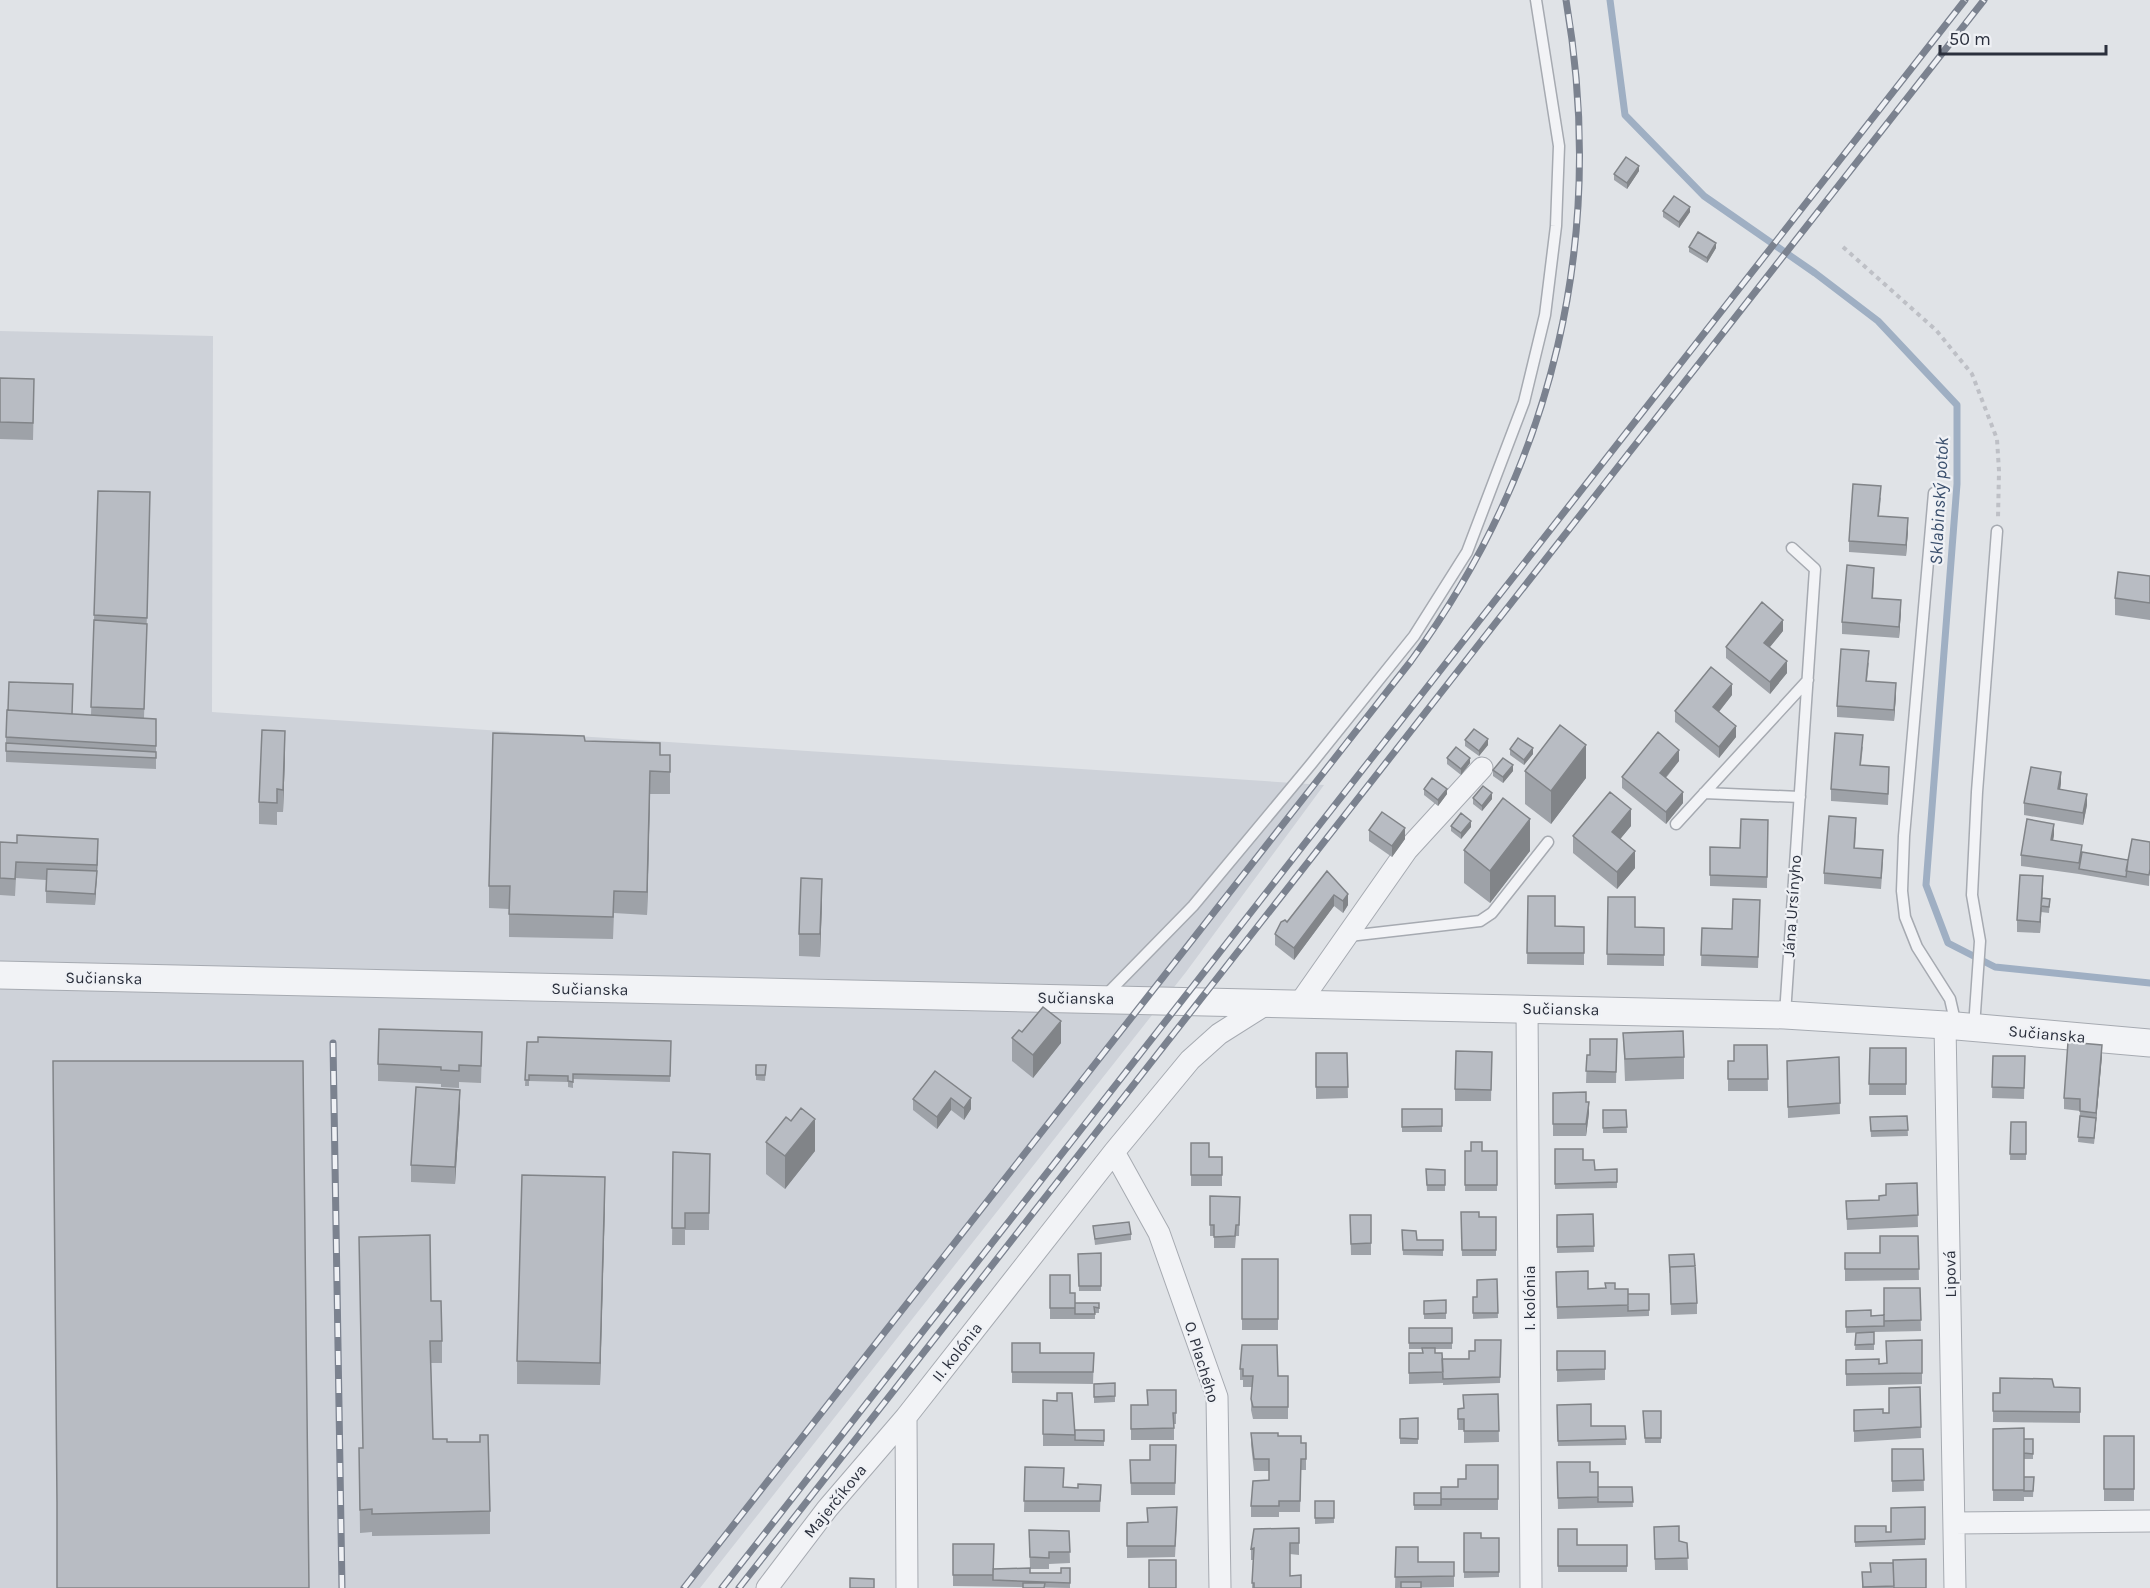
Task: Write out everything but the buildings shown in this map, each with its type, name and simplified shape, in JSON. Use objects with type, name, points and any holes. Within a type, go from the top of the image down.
[{"type":"street","points":[[1299,1004],[1349,936],[1407,850],[1482,768]]},
{"type":"street","name":"Sučianska","points":[[0,975],[1103,998],[1963,1020],[2150,1043]]},
{"type":"street","name":"II. kolónia","points":[[906,1417],[1114,1152],[1190,1060],[1219,1034],[1268,1003]]},
{"type":"street","name":"I. kolónia","points":[[1527,1008],[1531,1588]]},
{"type":"street","name":"Lipová","points":[[1955,1588],[1954,1523],[1963,1020]]},
{"type":"street","name":"O. Plachého","points":[[1114,1152],[1159,1233],[1217,1397],[1220,1588]]},
{"type":"street","points":[[906,1417],[907,1588]]},
{"type":"street","name":"Majerčíkova","points":[[767,1588],[827,1509],[906,1417]]},
{"type":"street","points":[[1954,1523],[2150,1521]]},
{"type":"lane","points":[[1103,998],[1193,906],[1312,763],[1414,636],[1467,552],[1524,402],[1545,315],[1550,282],[1556,226],[1559,146],[1536,0]]},
{"type":"lane","points":[[1934,493],[1904,836],[1902,891],[1905,917],[1917,947],[1963,1020]]},
{"type":"lane","points":[[1963,1020],[1980,941],[1972,883],[1997,531]]},
{"type":"lane","name":"Jána Ursínyho","points":[[1785,1015],[1815,569],[1792,548]]},
{"type":"lane","points":[[1676,824],[1808,680]]},
{"type":"lane","points":[[1704,793],[1800,798]]},
{"type":"lane","points":[[1349,936],[1480,921],[1492,913],[1548,842]]},
{"type":"path","points":[[1843,247],[1936,330],[1972,374],[1997,439],[1999,471],[1997,531]]},
{"type":"shaded area","points":[[0,331],[213,336],[212,712],[1324,785],[1186,972],[700,1588],[0,1588]]},
{"type":"waterway","name":"Sklabinský potok","points":[[1610,0],[1625,115],[1704,196],[1815,273],[1878,321],[1957,405],[1957,484],[1926,885],[1948,943],[1995,967],[2150,983]]},
{"type":"railway","points":[[684,1588],[1411,661],[1460,586],[1501,509],[1534,429],[1558,347],[1573,262],[1579,177],[1577,89],[1566,0]]},
{"type":"railway","points":[[722,1588],[1965,0]]},
{"type":"railway","points":[[739,1588],[1984,0]]},
{"type":"railway","points":[[333,1043],[342,1588]]}]
